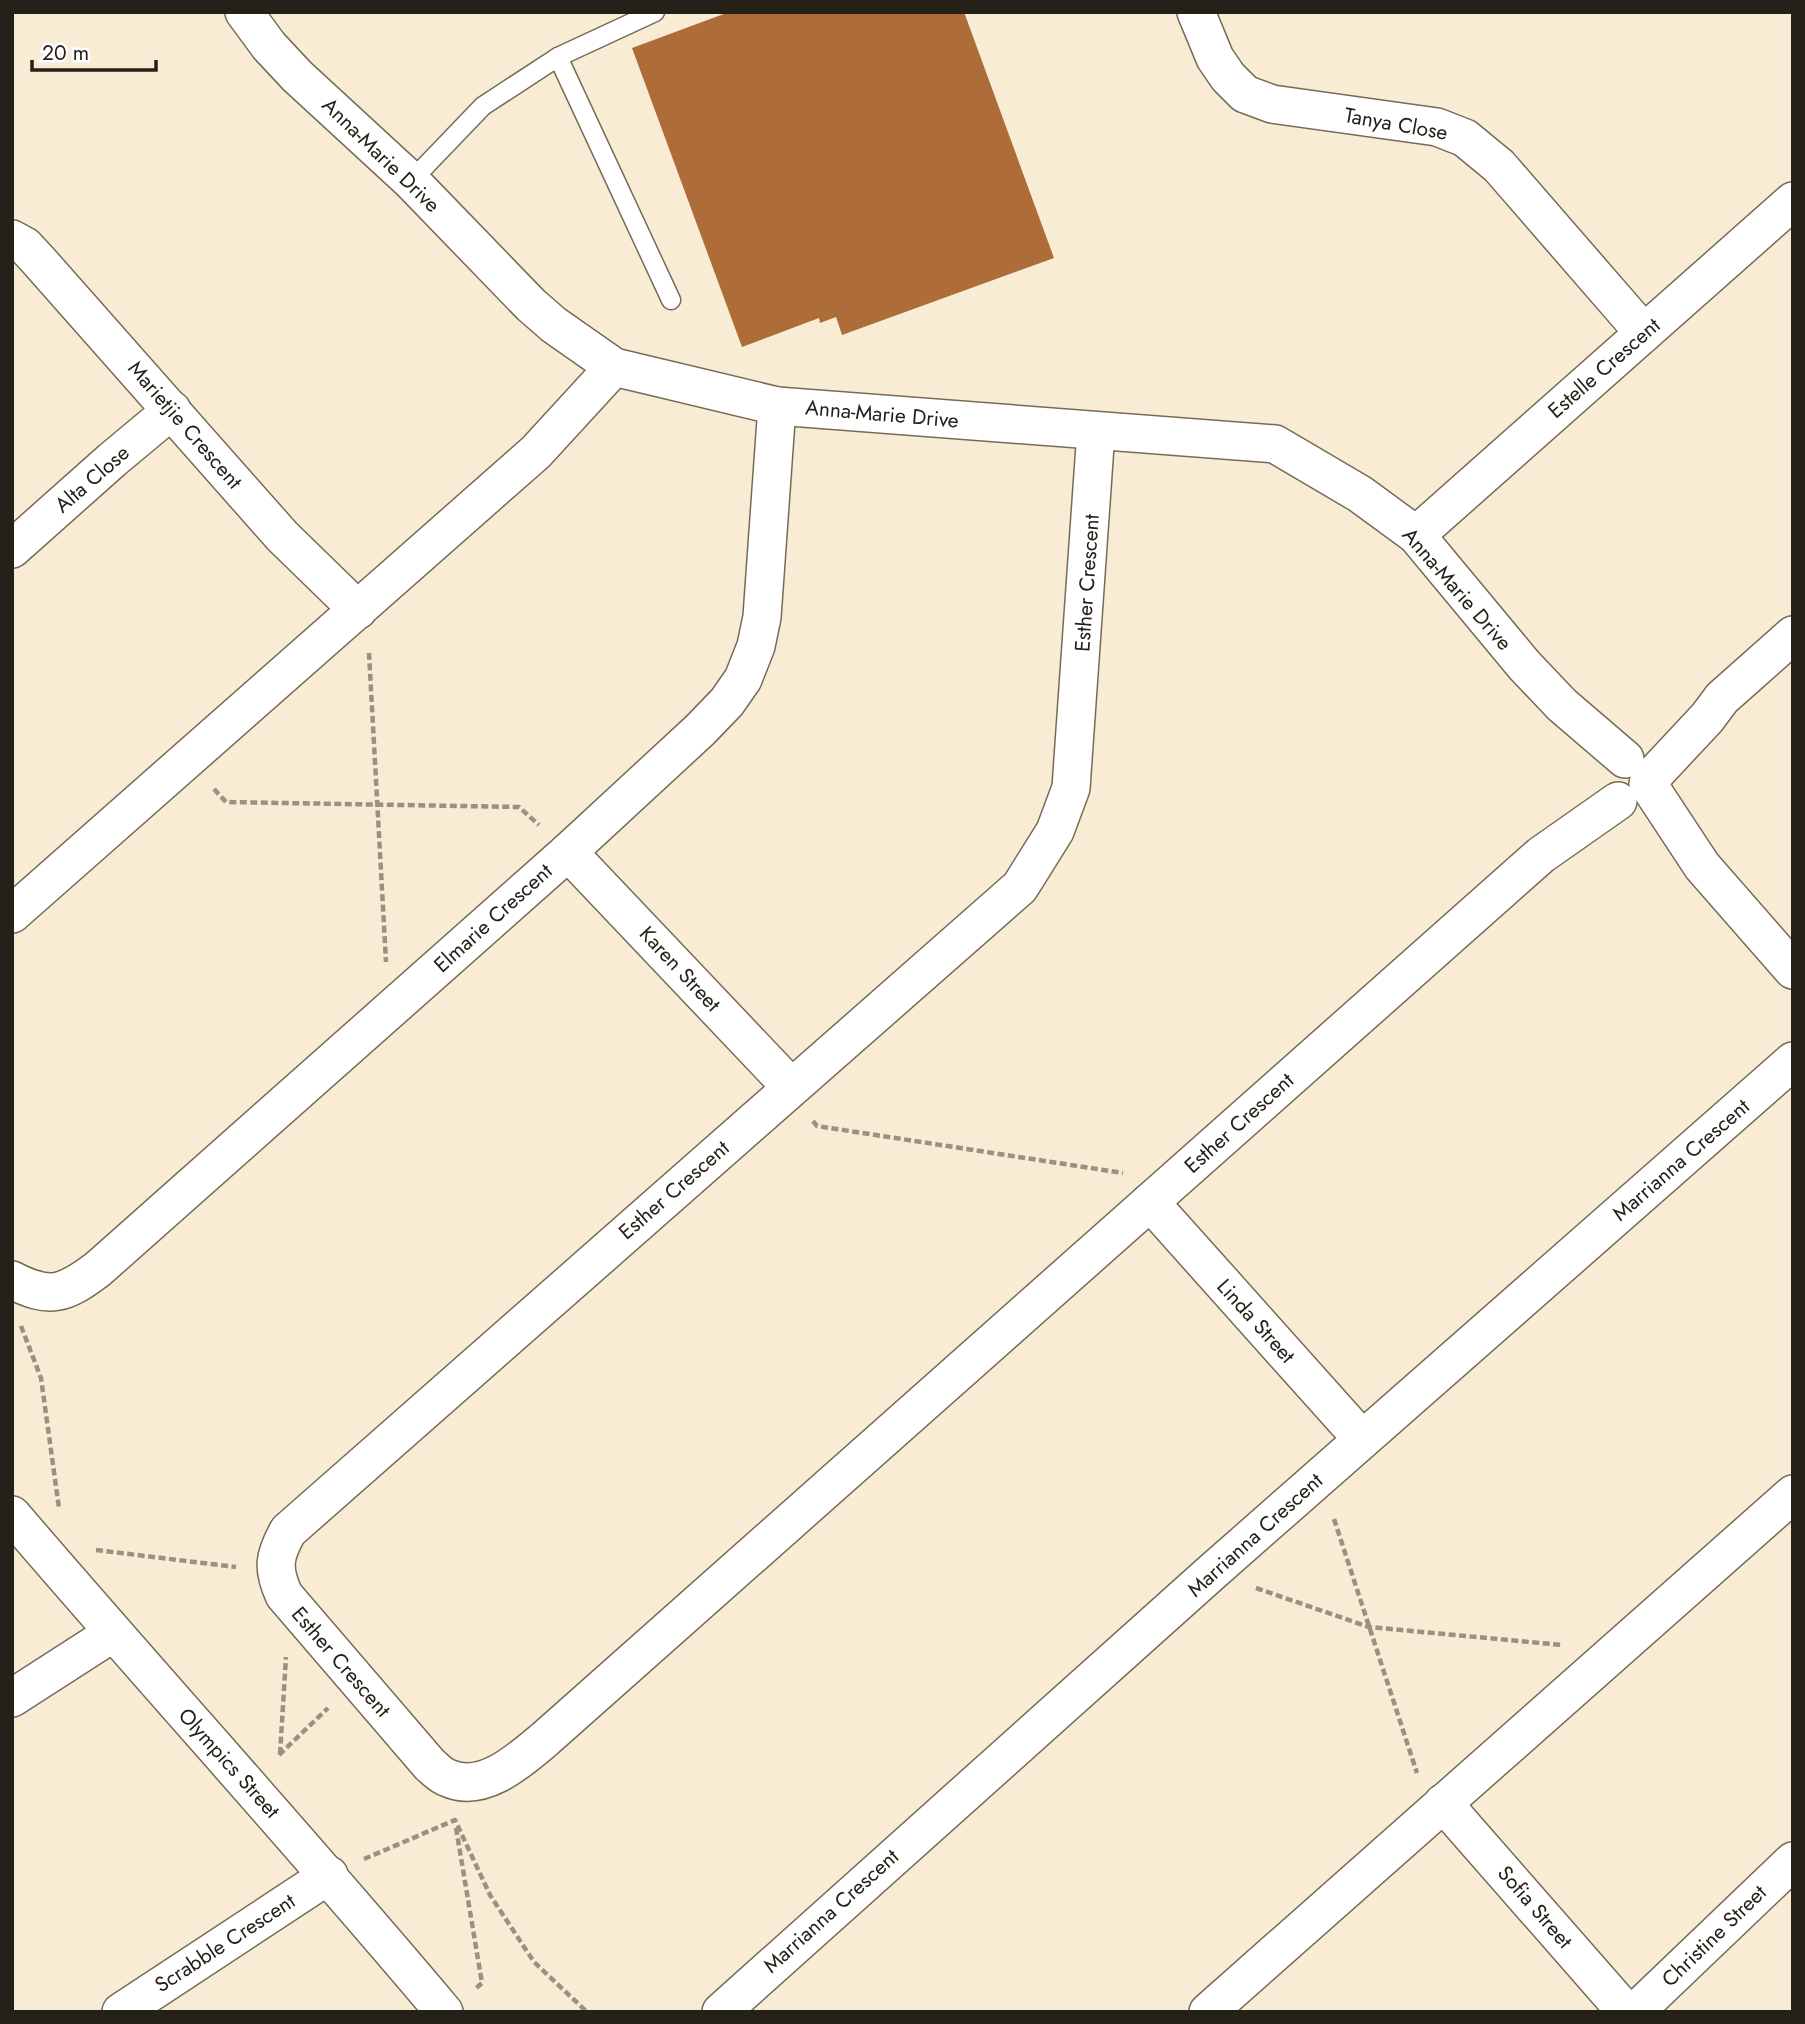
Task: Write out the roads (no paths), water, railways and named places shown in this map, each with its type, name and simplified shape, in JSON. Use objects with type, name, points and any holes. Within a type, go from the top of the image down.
[{"type":"street","name":"Anna-Marie Drive","points":[[244,12],[269,46],[297,76],[411,181],[531,305],[569,337],[614,367],[777,406],[1275,444],[1360,494],[1416,536],[1524,665],[1562,705],[1585,754],[1626,781],[1793,970]]},
{"type":"street","name":"Tanya Close","points":[[1196,12],[1215,58],[1228,77],[1245,94],[1272,104],[1437,127],[1465,138],[1499,166],[1644,333]]},
{"type":"street","name":"Estelle Crescent","points":[[1416,536],[1793,201]]},
{"type":"street","name":"Marietjie Crescent","points":[[12,239],[25,246],[38,260],[351,616]]},
{"type":"street","points":[[12,914],[536,452],[614,367]]},
{"type":"street","name":"Elmarie Crescent","points":[[22,1285],[42,1293],[53,1292],[76,1286],[98,1269],[568,852],[727,702],[743,679],[756,646],[762,617],[777,406]]},
{"type":"street","name":"Alta Close","points":[[12,550],[172,410]]},
{"type":"street","name":"Esther Crescent","points":[[1096,431],[1071,788],[1055,831],[1020,887],[288,1531],[276,1552],[276,1571],[284,1595],[430,1765],[446,1778],[461,1782],[481,1780],[510,1768],[545,1739],[1626,781],[1700,709],[1722,698],[1793,635]]},
{"type":"street","name":"Karen Street","points":[[568,852],[791,1087]]},
{"type":"street","name":"Marrianna Crescent","points":[[720,2012],[1362,1439],[1793,1061]]},
{"type":"street","name":"Linda Street","points":[[1150,1202],[1362,1439]]},
{"type":"street","points":[[1208,2012],[1793,1494]]},
{"type":"street","name":"Olympics Street","points":[[12,1515],[113,1633],[329,1875],[444,2012]]},
{"type":"street","points":[[12,1698],[113,1633]]},
{"type":"street","name":"Sofia Street","points":[[1443,1803],[1626,2012]]},
{"type":"street","name":"Christine Street","points":[[1635,2012],[1793,1861]]},
{"type":"street","name":"Scrabble Crescent","points":[[121,2012],[329,1875]]},
{"type":"lane","points":[[411,181],[483,106],[558,58],[654,12]]},
{"type":"lane","points":[[558,58],[671,300]]}]
